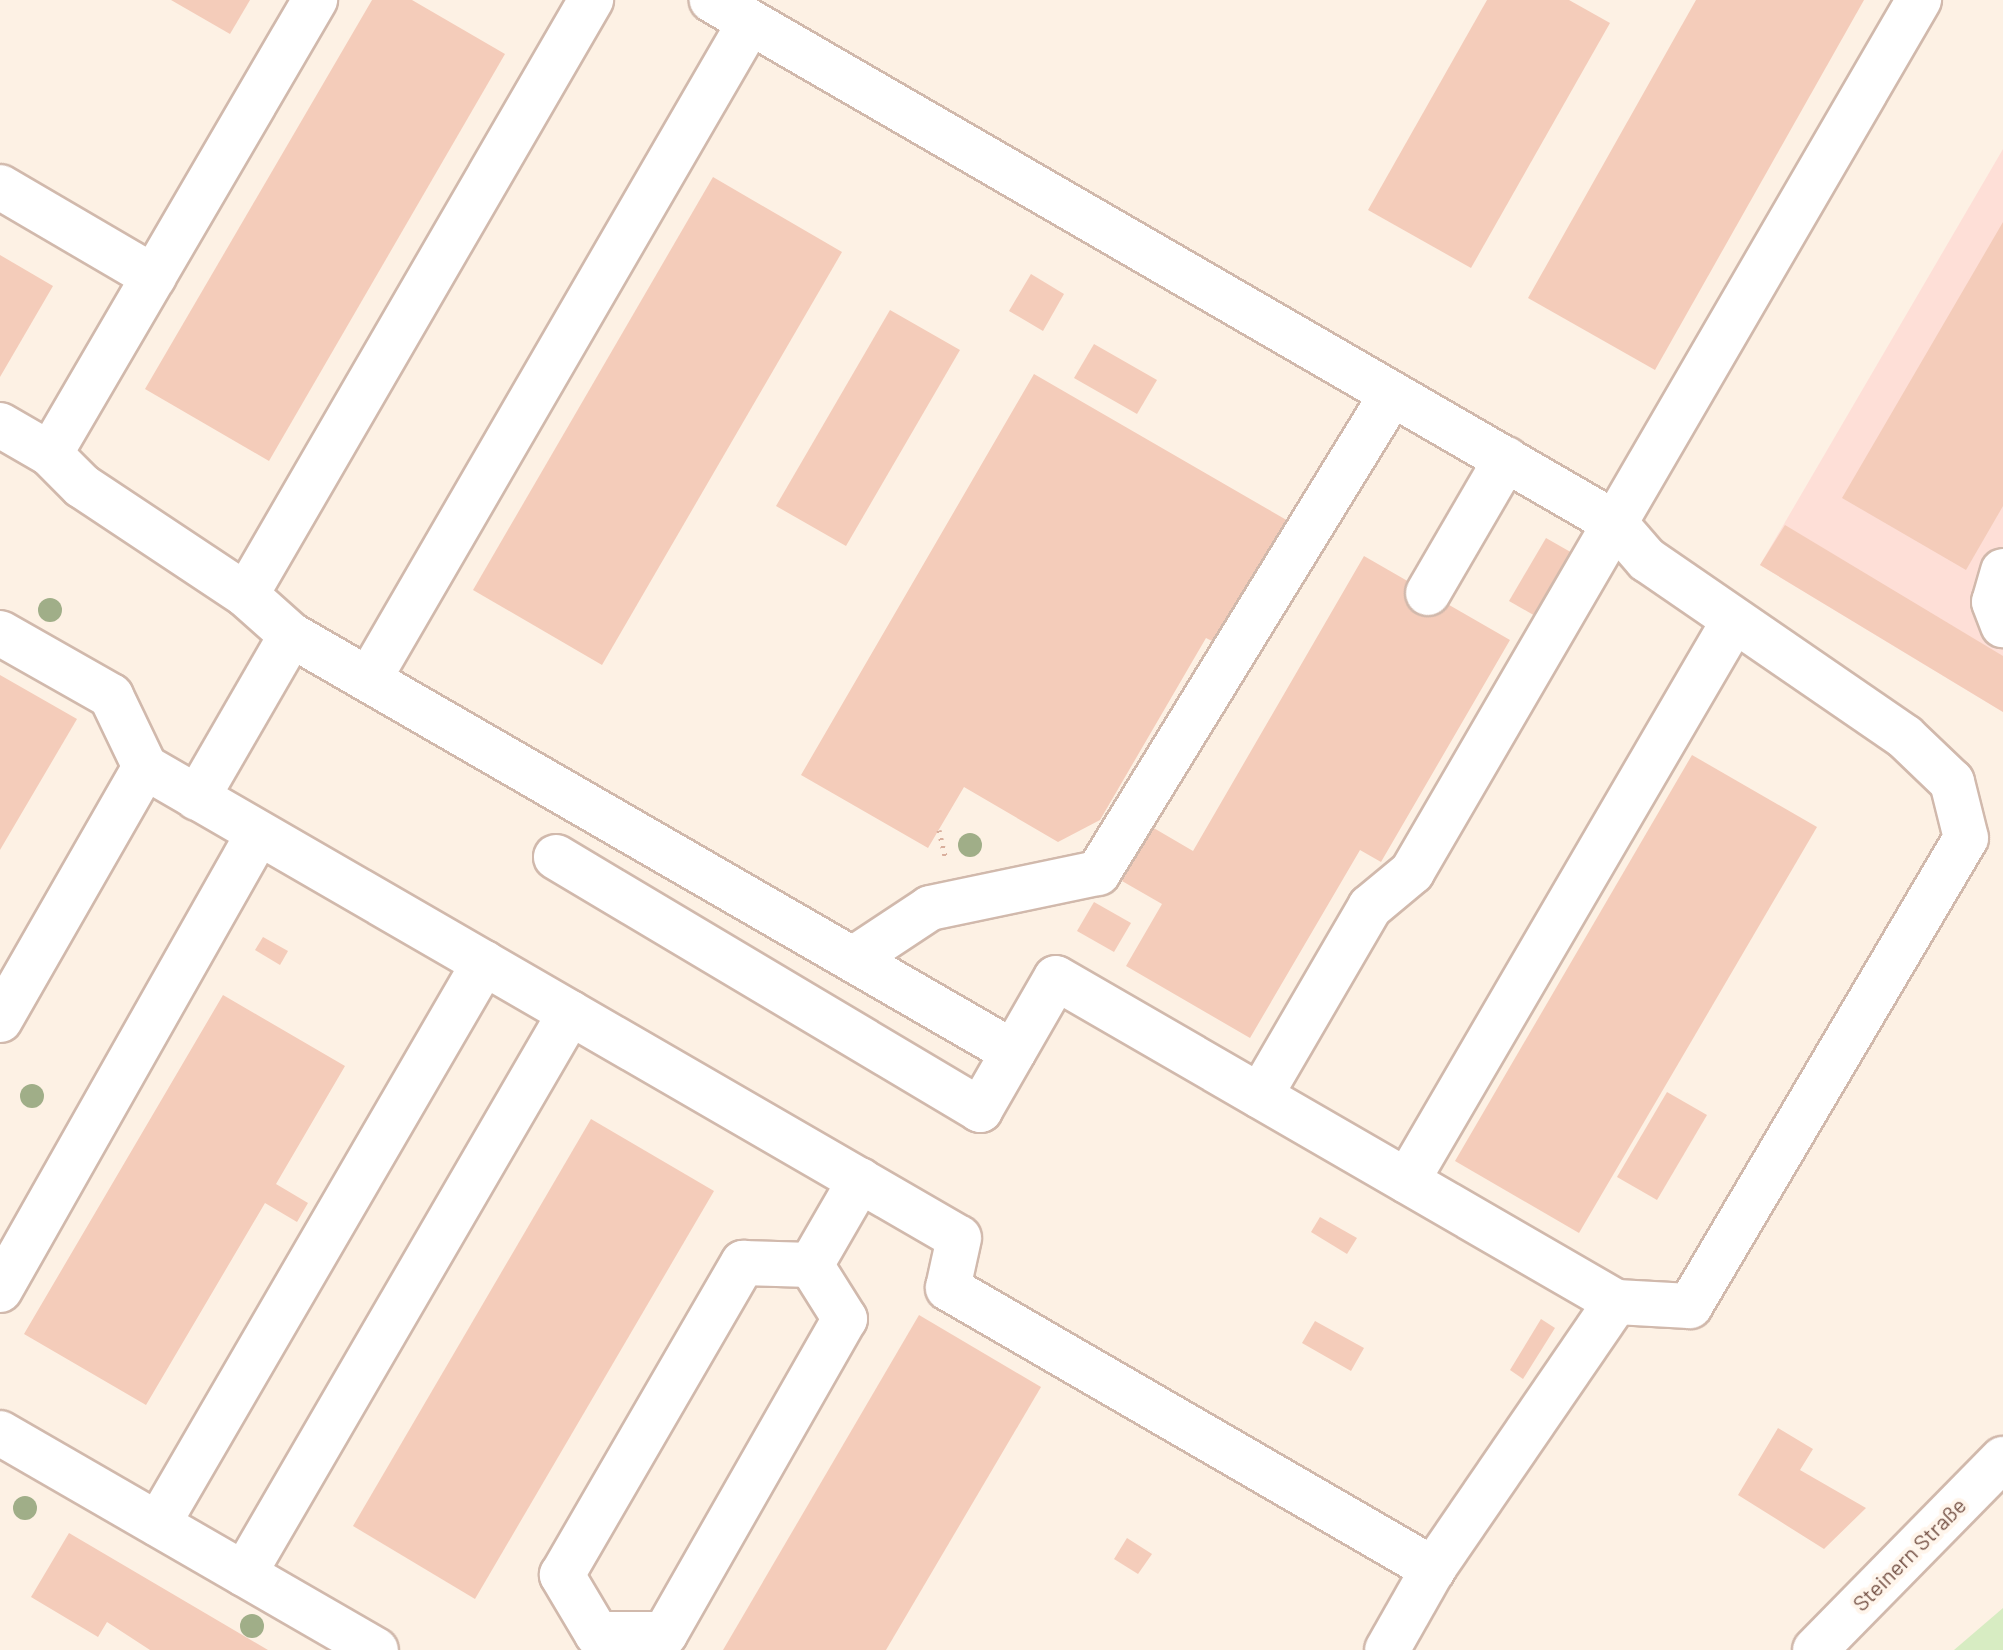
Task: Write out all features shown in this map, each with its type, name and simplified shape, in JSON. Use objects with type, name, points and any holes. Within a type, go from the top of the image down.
[{"type":"street","points":[[50,454],[315,0]]},
{"type":"street","points":[[246,595],[591,0]]},
{"type":"street","points":[[556,857],[980,1110],[1056,978],[1616,1302],[1690,1306],[1966,838],[1952,782],[1905,737],[1733,622],[1647,560],[1615,523],[712,0]]},
{"type":"street","points":[[1260,1096],[1370,907],[1412,872],[1919,0]]},
{"type":"street","points":[[369,679],[750,22]]},
{"type":"street","points":[[0,187],[154,277]]},
{"type":"street","points":[[853,959],[930,908],[1098,873],[1392,394]]},
{"type":"street","points":[[0,425],[50,454],[82,486],[246,595],[291,635],[1013,1052]]},
{"type":"street","points":[[1428,593],[1506,459]]},
{"type":"street","points":[[2003,571],[1994,602],[2003,625]]},
{"type":"street","points":[[1407,1181],[1733,622]]},
{"type":"street","points":[[0,633],[111,696],[145,767],[959,1238],[948,1288],[1433,1569]]},
{"type":"street","points":[[197,798],[291,635]]},
{"type":"street","points":[[0,1020],[145,767]]},
{"type":"street","points":[[0,1290],[258,834]]},
{"type":"street","points":[[158,1524],[484,963]]},
{"type":"street","points":[[244,1574],[570,1013]]},
{"type":"street","points":[[811,1265],[860,1180]]},
{"type":"street","points":[[743,1263],[811,1265],[845,1319],[665,1634],[592,1642],[562,1575],[743,1263]]},
{"type":"street","points":[[1387,1650],[1433,1569],[1616,1302]]},
{"type":"street","points":[[0,1433],[376,1650]]},
{"type":"street","name":"Steinern Straße","points":[[1815,1650],[2003,1459]]},
{"type":"path","points":[[939,830],[948,867]]},
{"type":"shaded area","points":[[2003,149],[2003,712],[1760,565]]},
{"type":"green space","points":[[2003,1608],[2003,1650],[1954,1650]]},
{"type":"building","points":[[171,0],[250,0],[230,34]]},
{"type":"building","points":[[372,0],[412,0],[505,54],[269,461],[145,389]]},
{"type":"building","points":[[1487,0],[1569,0],[1610,23],[1471,268],[1368,210]]},
{"type":"building","points":[[1696,0],[1864,0],[1655,370],[1528,298]]},
{"type":"building","points":[[713,177],[842,252],[602,665],[473,590]]},
{"type":"building","points":[[2003,222],[2003,506],[1966,570],[1842,498]]},
{"type":"building","points":[[0,255],[53,286],[0,377]]},
{"type":"building","points":[[1031,274],[1064,294],[1043,331],[1009,311]]},
{"type":"building","points":[[890,310],[960,350],[846,546],[776,506]]},
{"type":"building","points":[[1094,344],[1157,380],[1137,414],[1074,378]]},
{"type":"building","points":[[1034,374],[1290,522],[1218,644],[1206,638],[1100,820],[1058,842],[964,787],[928,848],[801,775]]},
{"type":"building","points":[[1785,525],[2003,656],[2003,712],[1760,565]]},
{"type":"building","points":[[1546,538],[1574,554],[1537,617],[1509,601]]},
{"type":"building","points":[[1364,556],[1510,640],[1381,862],[1360,850],[1250,1038],[1126,966],[1162,904],[1122,881],[1152,827],[1193,851]]},
{"type":"building","points":[[0,675],[77,719],[0,850]]},
{"type":"building","points":[[1692,755],[1817,827],[1579,1233],[1455,1161]]},
{"type":"building","points":[[1094,902],[1131,923],[1114,952],[1077,931]]},
{"type":"building","points":[[263,937],[288,951],[280,965],[255,950]]},
{"type":"building","points":[[223,995],[345,1066],[276,1184],[308,1203],[297,1222],[265,1203],[146,1405],[24,1334]]},
{"type":"building","points":[[1667,1092],[1707,1115],[1657,1200],[1617,1177]]},
{"type":"building","points":[[591,1119],[714,1191],[475,1599],[353,1526]]},
{"type":"building","points":[[1320,1217],[1357,1238],[1347,1254],[1311,1232]]},
{"type":"building","points":[[919,1315],[1041,1387],[886,1650],[723,1650]]},
{"type":"building","points":[[1541,1319],[1555,1328],[1523,1379],[1510,1370]]},
{"type":"building","points":[[1315,1321],[1364,1348],[1351,1371],[1302,1343]]},
{"type":"building","points":[[1778,1428],[1813,1449],[1800,1470],[1866,1508],[1824,1549],[1738,1495]]},
{"type":"building","points":[[69,1533],[268,1650],[150,1650],[107,1622],[98,1637],[31,1597]]},
{"type":"building","points":[[1127,1538],[1152,1554],[1138,1574],[1114,1559]]}]
